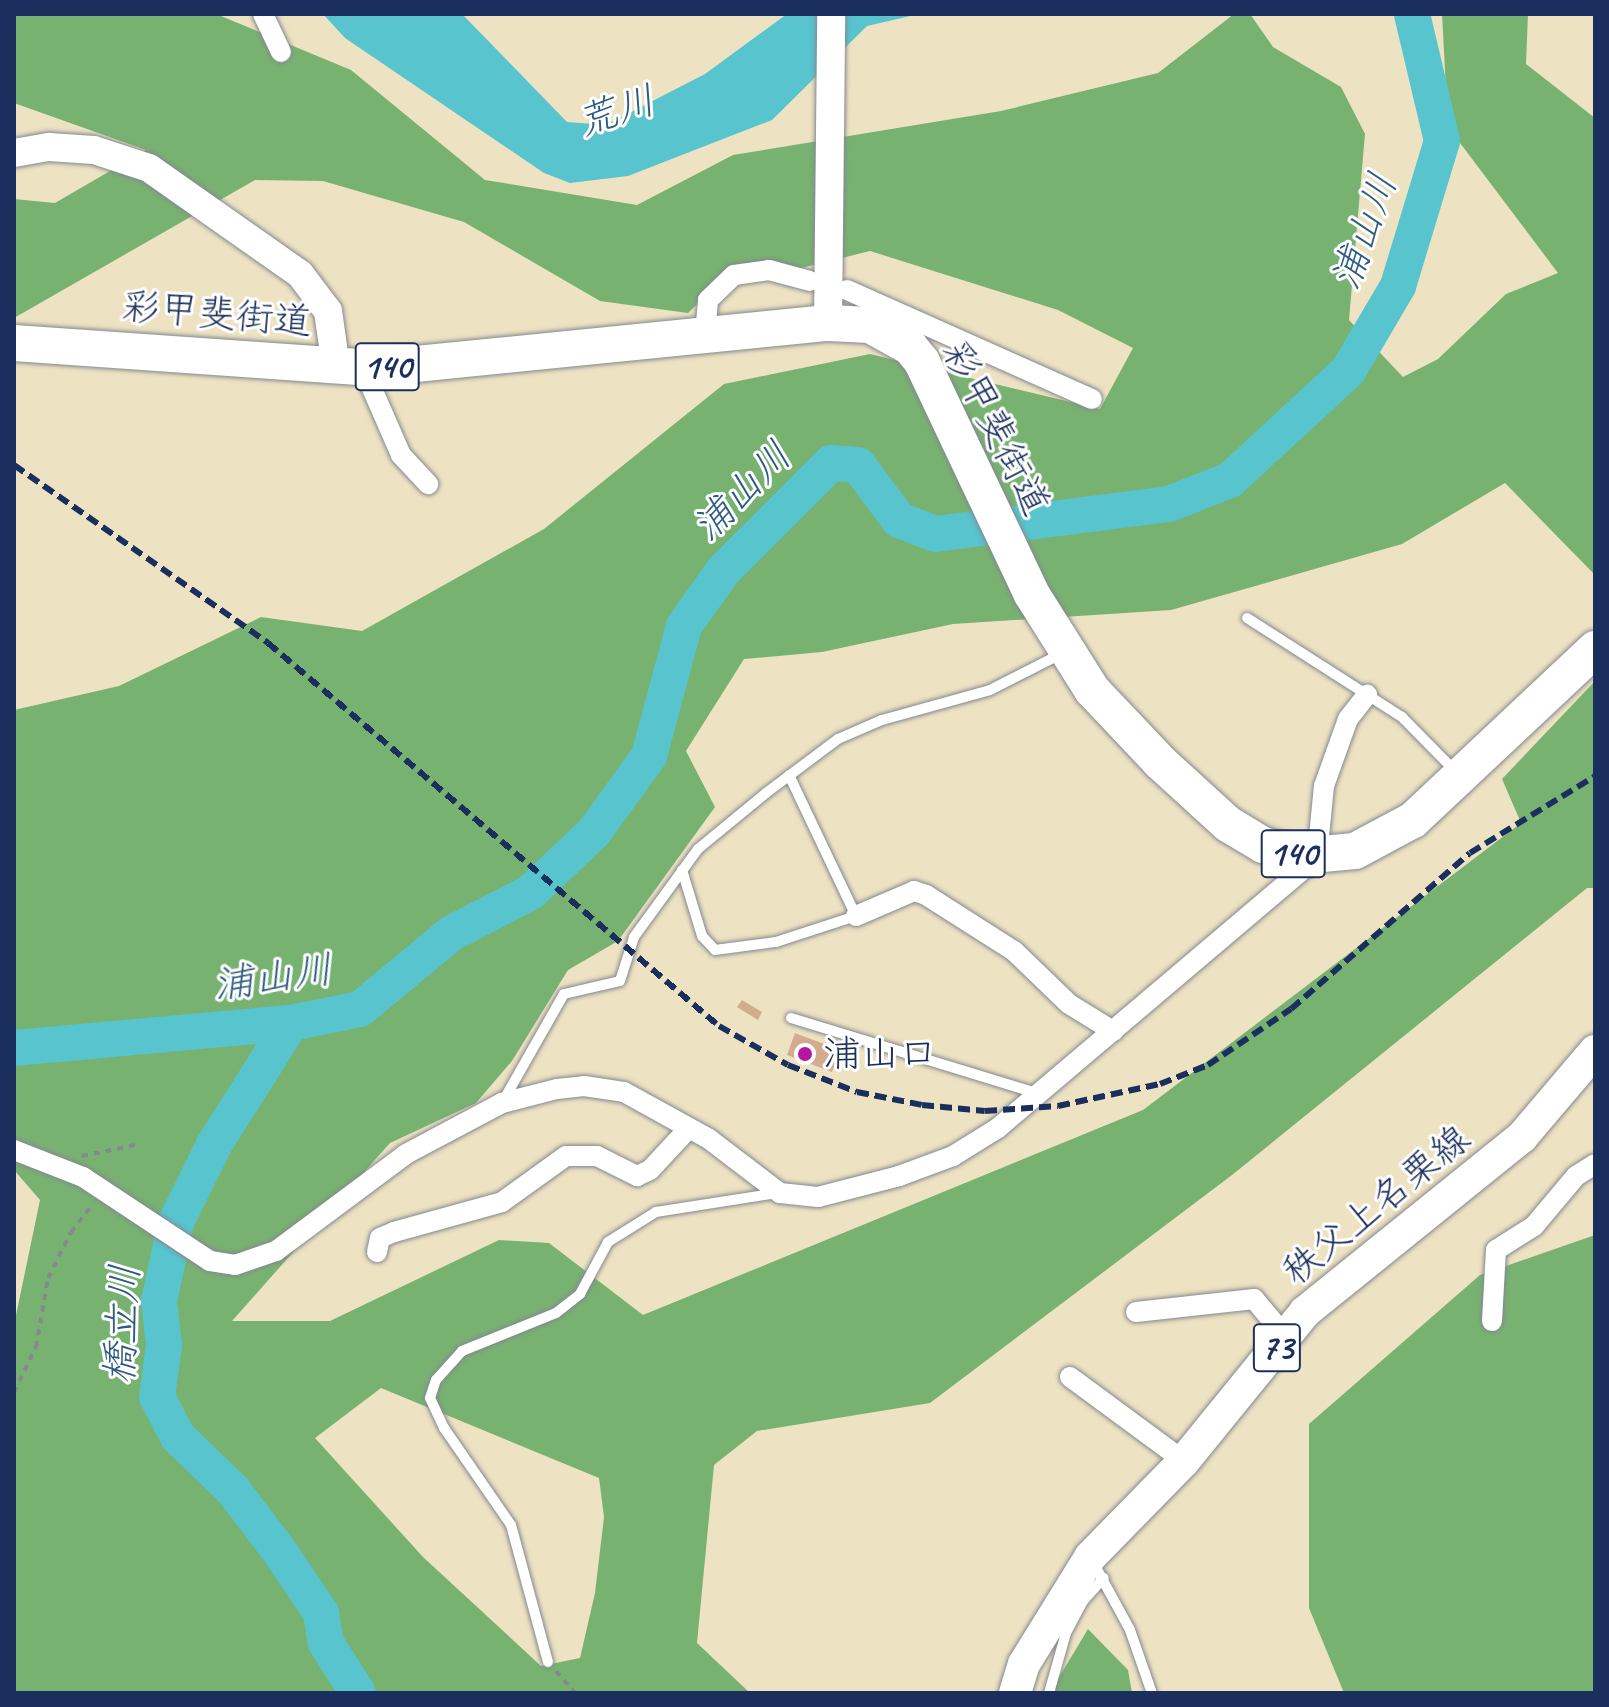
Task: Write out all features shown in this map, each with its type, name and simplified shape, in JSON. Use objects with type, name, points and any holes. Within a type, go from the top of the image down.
[{"type":"highway","name":"彩甲斐街道","points":[[14,343],[86,344],[350,368],[828,323],[870,325],[910,347],[922,362],[1031,593],[1066,652],[1117,718],[1207,806],[1263,845],[1317,857],[1373,844],[1413,820],[1595,649]]},
{"type":"main road","name":"秩父上名栗線","points":[[1015,1693],[1024,1664],[1097,1567],[1286,1337],[1349,1272],[1454,1196],[1522,1137],[1595,1051]]},
{"type":"street","points":[[263,14],[281,52]]},
{"type":"street","points":[[828,323],[831,14]]},
{"type":"street","points":[[14,153],[49,147],[94,150],[149,168],[300,274],[328,311],[350,368],[401,455],[428,484]]},
{"type":"street","points":[[705,335],[708,300],[734,275],[769,270],[810,281]]},
{"type":"street","points":[[847,290],[1092,399]]},
{"type":"street","points":[[14,1150],[113,1194],[210,1261],[235,1265],[276,1251],[406,1154],[502,1103],[584,1086],[624,1092],[689,1128],[780,1193],[818,1197],[899,1176],[953,1156],[998,1128],[1317,857],[1324,786],[1348,719],[1367,695]]},
{"type":"street","points":[[856,916],[914,891],[926,895],[1014,951],[1069,1004],[1113,1031]]},
{"type":"street","points":[[377,1252],[380,1238],[394,1232],[502,1202],[566,1156],[597,1156],[637,1176],[650,1170],[689,1128]]},
{"type":"street","points":[[1492,1321],[1496,1250],[1534,1226],[1576,1176],[1595,1164]]},
{"type":"street","points":[[1136,1312],[1254,1299],[1286,1337]]},
{"type":"street","points":[[1070,1377],[1184,1461]]},
{"type":"lane","points":[[1247,618],[1367,695],[1430,742],[1460,776]]},
{"type":"lane","points":[[502,1103],[564,994],[620,981],[634,937],[698,849],[789,775],[838,739],[882,720],[990,690],[1066,652]]},
{"type":"lane","points":[[682,870],[702,936],[715,950],[776,942],[856,916],[789,775]]},
{"type":"lane","points":[[791,1018],[1039,1093]]},
{"type":"lane","points":[[548,1662],[511,1525],[444,1428],[430,1398],[436,1380],[462,1351],[556,1313],[580,1294],[608,1242],[656,1212],[780,1193]]},
{"type":"lane","points":[[1049,1693],[1066,1633],[1097,1567]]},
{"type":"lane","points":[[1097,1567],[1152,1693]]},
{"type":"path","points":[[48,1163],[135,1145]]},
{"type":"path","points":[[14,1392],[36,1347],[48,1278],[71,1232],[113,1194]]},
{"type":"path","points":[[548,1662],[575,1693]]},
{"type":"green space","points":[[14,14],[216,14],[351,70],[485,180],[637,205],[733,155],[1001,111],[1158,73],[1234,14],[1250,14],[1273,47],[1341,87],[1365,134],[1349,320],[1403,377],[1438,359],[1506,294],[1558,273],[1448,127],[1442,14],[1528,14],[1526,64],[1595,118],[1595,575],[1505,483],[1402,544],[1171,610],[953,624],[822,652],[744,659],[686,751],[715,807],[618,941],[568,970],[512,1061],[476,1103],[390,1143],[232,1321],[330,1321],[499,1240],[549,1243],[643,1315],[1143,1110],[1521,823],[1502,779],[1595,681],[1595,888],[1587,888],[1232,1175],[930,1403],[757,1431],[714,1465],[697,1643],[750,1693],[14,1693],[14,1325],[40,1200],[14,1170],[14,710],[119,686],[261,617],[362,631],[544,529],[724,384],[870,354],[1100,409],[1133,348],[1058,310],[870,251],[712,290],[688,313],[600,301],[464,222],[323,181],[255,180],[14,318],[14,199],[55,203],[146,150],[14,103]],"holes":[[[381,1388],[599,1478],[604,1517],[595,1593],[580,1658],[541,1666],[423,1557],[315,1438]]]},
{"type":"green space","points":[[1595,1235],[1595,1693],[1344,1693],[1309,1608],[1309,1424],[1480,1275]]},
{"type":"green space","points":[[1088,1629],[1128,1670],[1132,1693],[1056,1693],[1055,1684]]},
{"type":"water","points":[[323,14],[462,14],[567,122],[606,125],[705,74],[787,14],[919,14],[867,26],[772,120],[628,176],[570,183],[544,173],[345,38]]},
{"type":"building","points":[[742,1000],[762,1012],[758,1020],[737,1007]]},
{"type":"building","points":[[795,1033],[840,1050],[832,1072],[787,1055]]},
{"type":"waterway","name":"浦山川","points":[[14,1048],[291,1023],[360,1009],[452,933],[531,892],[594,832],[649,756],[684,626],[723,571],[831,463],[858,465],[899,520],[935,534],[1169,504],[1230,480],[1348,371],[1398,286],[1442,141],[1412,14]]},
{"type":"waterway","name":"橋立川","points":[[291,1023],[214,1145],[176,1222],[159,1301],[164,1345],[157,1397],[178,1437],[233,1490],[280,1552],[321,1613],[326,1643],[358,1693]]},
{"type":"railway","points":[[14,465],[268,643],[719,1026],[788,1065],[857,1092],[922,1105],[985,1111],[1058,1106],[1160,1084],[1208,1065],[1291,1009],[1470,853],[1595,776]]},
{"type":"place","name":"浦山口","points":[[805,1054]]},
{"type":"water label","name":"荒川","points":[[616,111]]}]
